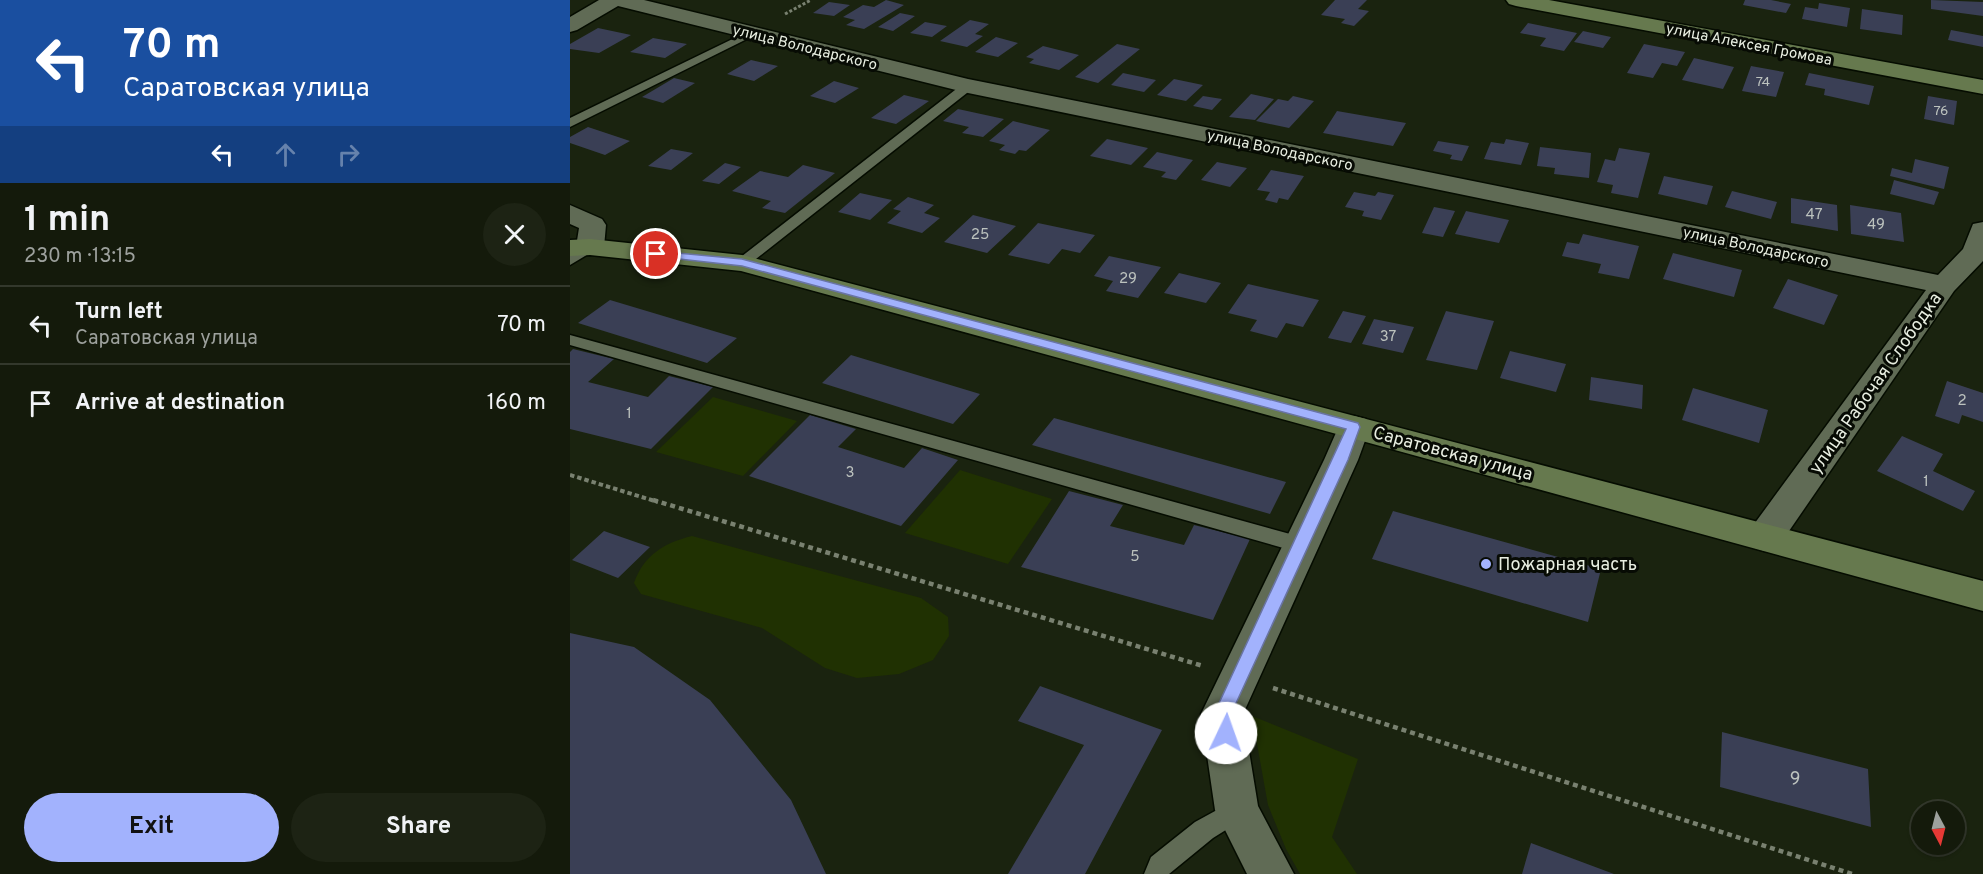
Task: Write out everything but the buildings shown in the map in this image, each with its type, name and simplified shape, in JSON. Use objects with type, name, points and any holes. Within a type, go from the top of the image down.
[{"type":"street","points":[[570,26],[614,0]]},
{"type":"street","name":"улица Володарского","points":[[619,0],[749,34],[968,86],[1944,285]]},
{"type":"street","name":"улица Алексея Громова","points":[[1516,0],[1983,87]]},
{"type":"street","points":[[570,213],[593,225],[577,252]]},
{"type":"street","name":"улица Рабочая Слободка","points":[[1765,537],[1944,285],[1976,252],[1983,230]]},
{"type":"street","name":"Саратовская улица","points":[[577,252],[742,263],[1983,596]]},
{"type":"street","points":[[1270,874],[1237,810],[1222,714],[1354,427]]},
{"type":"lane","points":[[570,123],[749,34]]},
{"type":"lane","points":[[742,263],[968,86]]},
{"type":"lane","points":[[570,340],[1301,545]]},
{"type":"lane","points":[[1156,874],[1160,865],[1204,830],[1237,810]]},
{"type":"green space","points":[[713,397],[797,421],[743,476],[656,452]]},
{"type":"green space","points":[[960,470],[1052,499],[1008,564],[905,533]]},
{"type":"green space","points":[[692,536],[921,598],[948,617],[949,636],[933,660],[899,674],[857,678],[825,668],[762,628],[641,594],[634,583],[649,558],[673,542]]},
{"type":"green space","points":[[1252,716],[1358,759],[1332,837],[1357,874],[1300,874],[1286,849],[1268,805]]},
{"type":"place","name":"Пожарная часть","points":[[1486,564]]},
{"type":"route","points":[[656,254],[742,263],[1354,427],[1341,460],[1222,714],[1226,733]]}]
